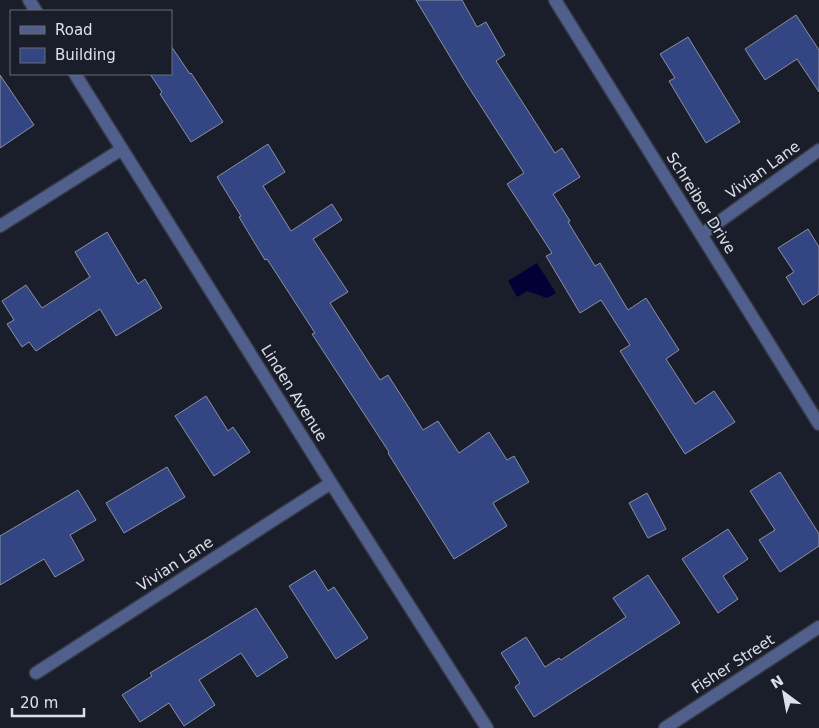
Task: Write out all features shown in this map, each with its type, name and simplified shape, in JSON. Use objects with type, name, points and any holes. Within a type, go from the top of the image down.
[{"type":"street","name":"Schreiber Drive","points":[[555,0],[819,424]]},
{"type":"street","name":"Linden Avenue","points":[[76,75],[487,728]]},
{"type":"street","points":[[0,226],[122,149]]},
{"type":"street","name":"Vivian Lane","points":[[702,234],[819,150]]},
{"type":"street","name":"Vivian Lane","points":[[36,673],[331,482]]},
{"type":"street","name":"Fisher Street","points":[[665,728],[819,627]]},
{"type":"shaded area","points":[[537,263],[556,293],[547,298],[527,291],[517,297],[508,281]]},
{"type":"building","points":[[416,0],[462,0],[477,27],[486,22],[505,55],[496,61],[555,153],[562,148],[580,177],[553,194],[595,266],[600,263],[628,310],[646,298],[679,350],[666,359],[695,404],[714,391],[735,422],[685,454],[620,351],[630,345],[601,300],[580,313],[546,256],[552,253],[507,184],[524,173],[464,80]]},
{"type":"building","points":[[796,15],[819,50],[819,92],[797,59],[765,80],[745,49]]},
{"type":"building","points":[[688,37],[740,122],[706,143],[669,81],[675,78],[660,54]]},
{"type":"building","points":[[172,47],[223,122],[191,142],[160,94],[162,92],[151,75],[172,75]]},
{"type":"building","points":[[0,75],[34,125],[0,148]]},
{"type":"building","points":[[268,144],[285,172],[263,186],[291,231],[332,204],[342,220],[313,239],[348,292],[330,303],[380,380],[388,375],[423,430],[438,421],[459,453],[489,432],[507,460],[514,456],[529,482],[493,503],[507,526],[454,559],[389,452],[312,334],[315,333],[267,259],[265,260],[217,177]]},
{"type":"building","points":[[808,229],[819,247],[819,294],[803,305],[786,277],[794,272],[778,248]]},
{"type":"building","points":[[107,232],[138,284],[145,279],[162,308],[116,336],[100,309],[36,351],[29,342],[22,347],[7,324],[14,320],[2,301],[26,285],[42,308],[90,277],[75,252]]},
{"type":"building","points":[[206,396],[228,431],[233,427],[250,452],[214,476],[175,416]]},
{"type":"building","points":[[167,467],[185,497],[124,533],[106,503]]},
{"type":"building","points":[[780,472],[819,534],[819,546],[780,572],[759,540],[775,530],[750,491]]},
{"type":"building","points":[[78,490],[96,520],[70,535],[84,560],[55,577],[44,559],[0,585],[0,536]]},
{"type":"building","points":[[647,493],[666,529],[648,538],[629,503]]},
{"type":"building","points":[[728,529],[748,559],[723,576],[738,599],[718,613],[682,559]]},
{"type":"building","points":[[315,570],[328,591],[334,587],[368,638],[336,659],[289,586]]},
{"type":"building","points":[[648,575],[680,623],[534,717],[515,687],[520,683],[501,653],[526,637],[545,667],[559,658],[561,660],[626,617],[613,598]]},
{"type":"building","points":[[256,608],[288,657],[257,677],[241,653],[199,680],[215,705],[184,726],[169,703],[140,722],[122,695],[152,676],[150,673]]}]
